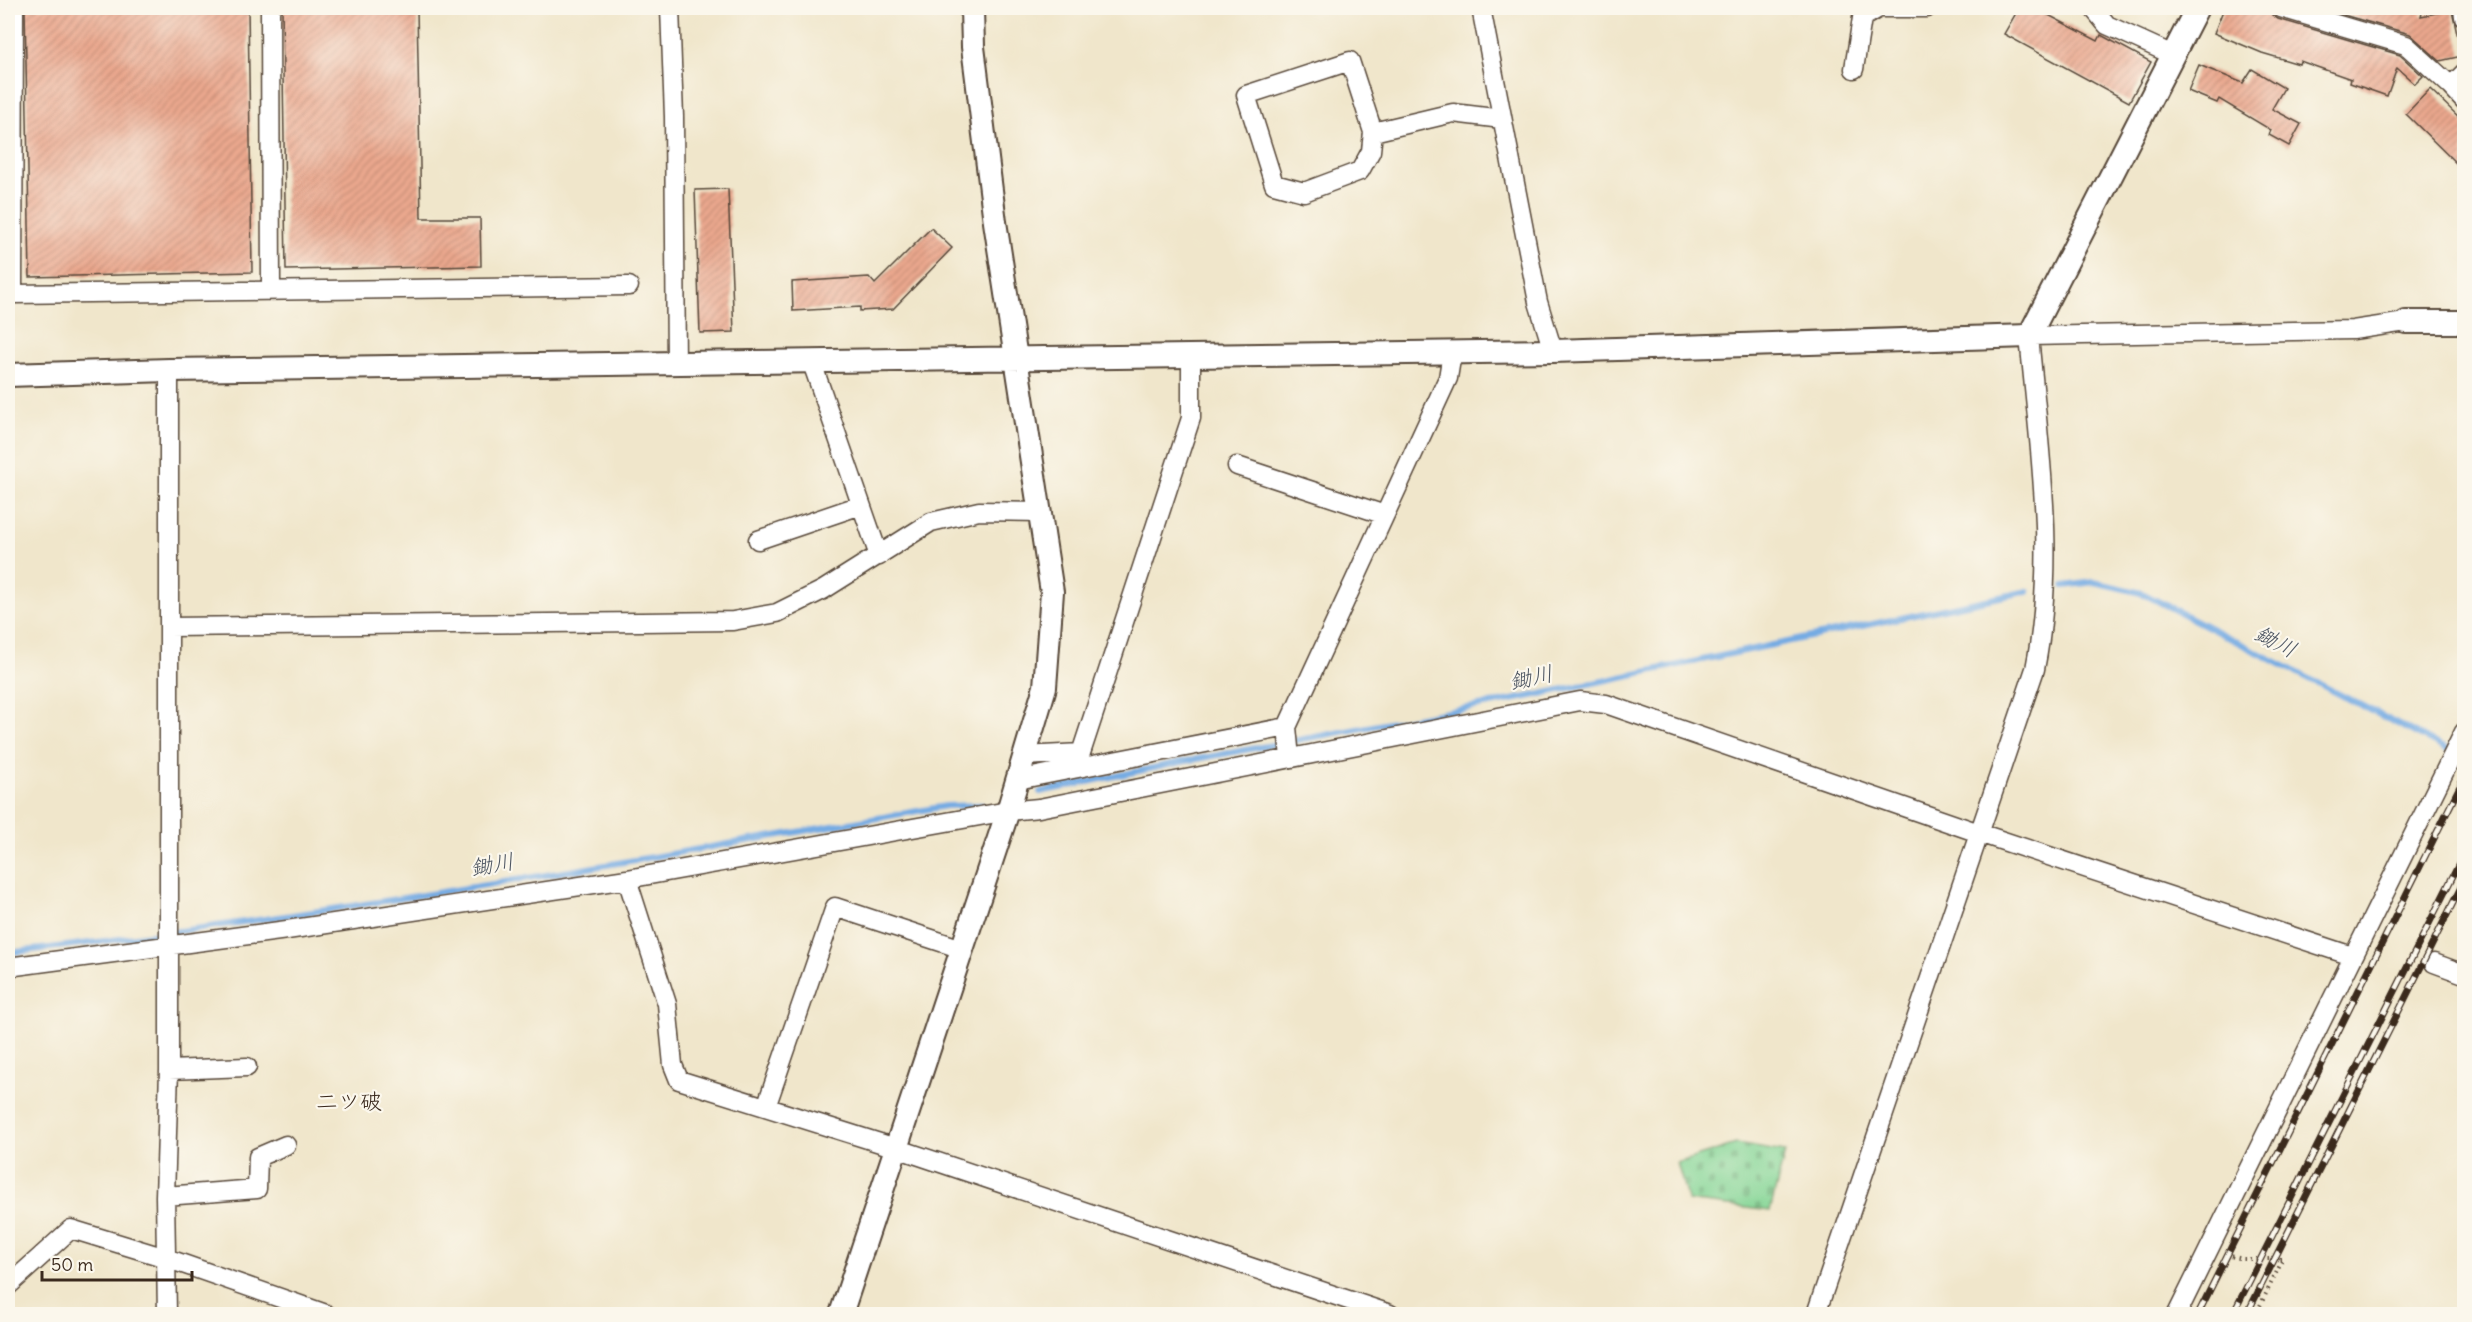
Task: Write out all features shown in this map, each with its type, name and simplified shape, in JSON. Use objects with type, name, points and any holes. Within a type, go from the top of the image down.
[{"type":"street","points":[[14,8],[13,294],[629,286]]},
{"type":"street","points":[[270,8],[271,291]]},
{"type":"street","points":[[670,8],[674,117],[676,365]]},
{"type":"street","points":[[841,1314],[1008,812],[1045,687],[1052,592],[995,222],[975,59],[972,8]]},
{"type":"street","points":[[1479,8],[1538,302],[1552,351]]},
{"type":"street","points":[[1854,69],[1862,18],[1879,8],[1927,8]]},
{"type":"street","points":[[2093,8],[2108,25],[2173,55]]},
{"type":"street","points":[[1816,1314],[2035,669],[2043,631],[2047,567],[2045,508],[2029,336],[2197,8]]},
{"type":"street","points":[[2281,8],[2406,45],[2464,100]]},
{"type":"street","points":[[2463,8],[2464,17]]},
{"type":"street","points":[[1350,61],[1373,132],[1371,151],[1360,171],[1304,192],[1274,184],[1246,95],[1350,61]]},
{"type":"street","points":[[2451,86],[2464,73]]},
{"type":"street","points":[[1373,132],[1453,113],[1502,119]]},
{"type":"street","points":[[8,375],[170,370],[676,365],[1552,351],[2029,336],[2354,330],[2406,322],[2464,321]]},
{"type":"street","points":[[1289,743],[1384,515],[1448,378],[1452,353]]},
{"type":"street","points":[[1024,756],[1081,753],[1191,418],[1191,357]]},
{"type":"street","points":[[812,363],[879,556]]},
{"type":"street","points":[[167,1314],[165,1196],[169,1070],[170,370]]},
{"type":"street","points":[[1237,466],[1384,515]]},
{"type":"street","points":[[758,540],[861,505]]},
{"type":"street","points":[[169,627],[733,621],[777,613],[823,590],[931,522],[979,511],[1041,512]]},
{"type":"street","points":[[1017,780],[1580,701],[1606,704],[1979,833],[2352,956]]},
{"type":"street","points":[[2177,1314],[2462,736]]},
{"type":"street","points":[[8,967],[168,938],[287,930],[627,879],[1039,808],[1289,743]]},
{"type":"street","points":[[627,879],[667,1004],[673,1065],[679,1080],[896,1148],[1390,1314]]},
{"type":"street","points":[[766,1107],[835,907],[962,949]]},
{"type":"street","points":[[2434,963],[2464,974]]},
{"type":"street","points":[[169,1070],[247,1067]]},
{"type":"street","points":[[165,1196],[257,1189],[258,1157],[286,1145]]},
{"type":"street","points":[[8,1286],[71,1229],[166,1258],[326,1314]]},
{"type":"path","points":[[2209,1249],[2243,1259],[2283,1258],[2256,1314]]},
{"type":"green space","points":[[1736,1144],[1785,1152],[1770,1211],[1688,1201],[1677,1163]]},
{"type":"building","points":[[25,8],[248,8],[252,272],[30,277]]},
{"type":"building","points":[[282,8],[417,8],[421,218],[480,218],[481,266],[286,270]]},
{"type":"building","points":[[2019,8],[2035,8],[2098,41],[2101,35],[2151,62],[2129,102],[2004,34]]},
{"type":"building","points":[[2224,8],[2270,8],[2272,15],[2278,19],[2400,55],[2423,76],[2415,84],[2397,68],[2387,96],[2350,83],[2351,79],[2300,61],[2299,64],[2262,53],[2214,33]]},
{"type":"building","points":[[2319,8],[2423,8],[2421,16],[2452,10],[2462,56],[2440,61],[2410,34]]},
{"type":"building","points":[[2199,65],[2243,83],[2252,69],[2284,88],[2272,109],[2301,124],[2289,146],[2269,135],[2271,130],[2219,99],[2217,103],[2188,91]]},
{"type":"building","points":[[2430,89],[2464,122],[2464,171],[2406,114]]},
{"type":"building","points":[[728,189],[734,332],[700,333],[695,190]]},
{"type":"building","points":[[931,228],[952,248],[893,309],[860,311],[860,307],[793,311],[792,282],[869,277],[875,284]]},
{"type":"waterway","name":"鋤川","points":[[2064,586],[2094,582],[2142,593],[2464,758]]},
{"type":"waterway","name":"鋤川","points":[[1040,792],[1181,762],[1522,698],[2028,591]]},
{"type":"waterway","name":"鋤川","points":[[8,953],[361,905],[946,806],[982,805]]},
{"type":"railway","points":[[2198,1314],[2464,778]]},
{"type":"railway","points":[[2233,1314],[2464,854]]},
{"type":"railway","points":[[2247,1314],[2464,881]]},
{"type":"district","name":"二ツ破","points":[[349,1101]]}]
